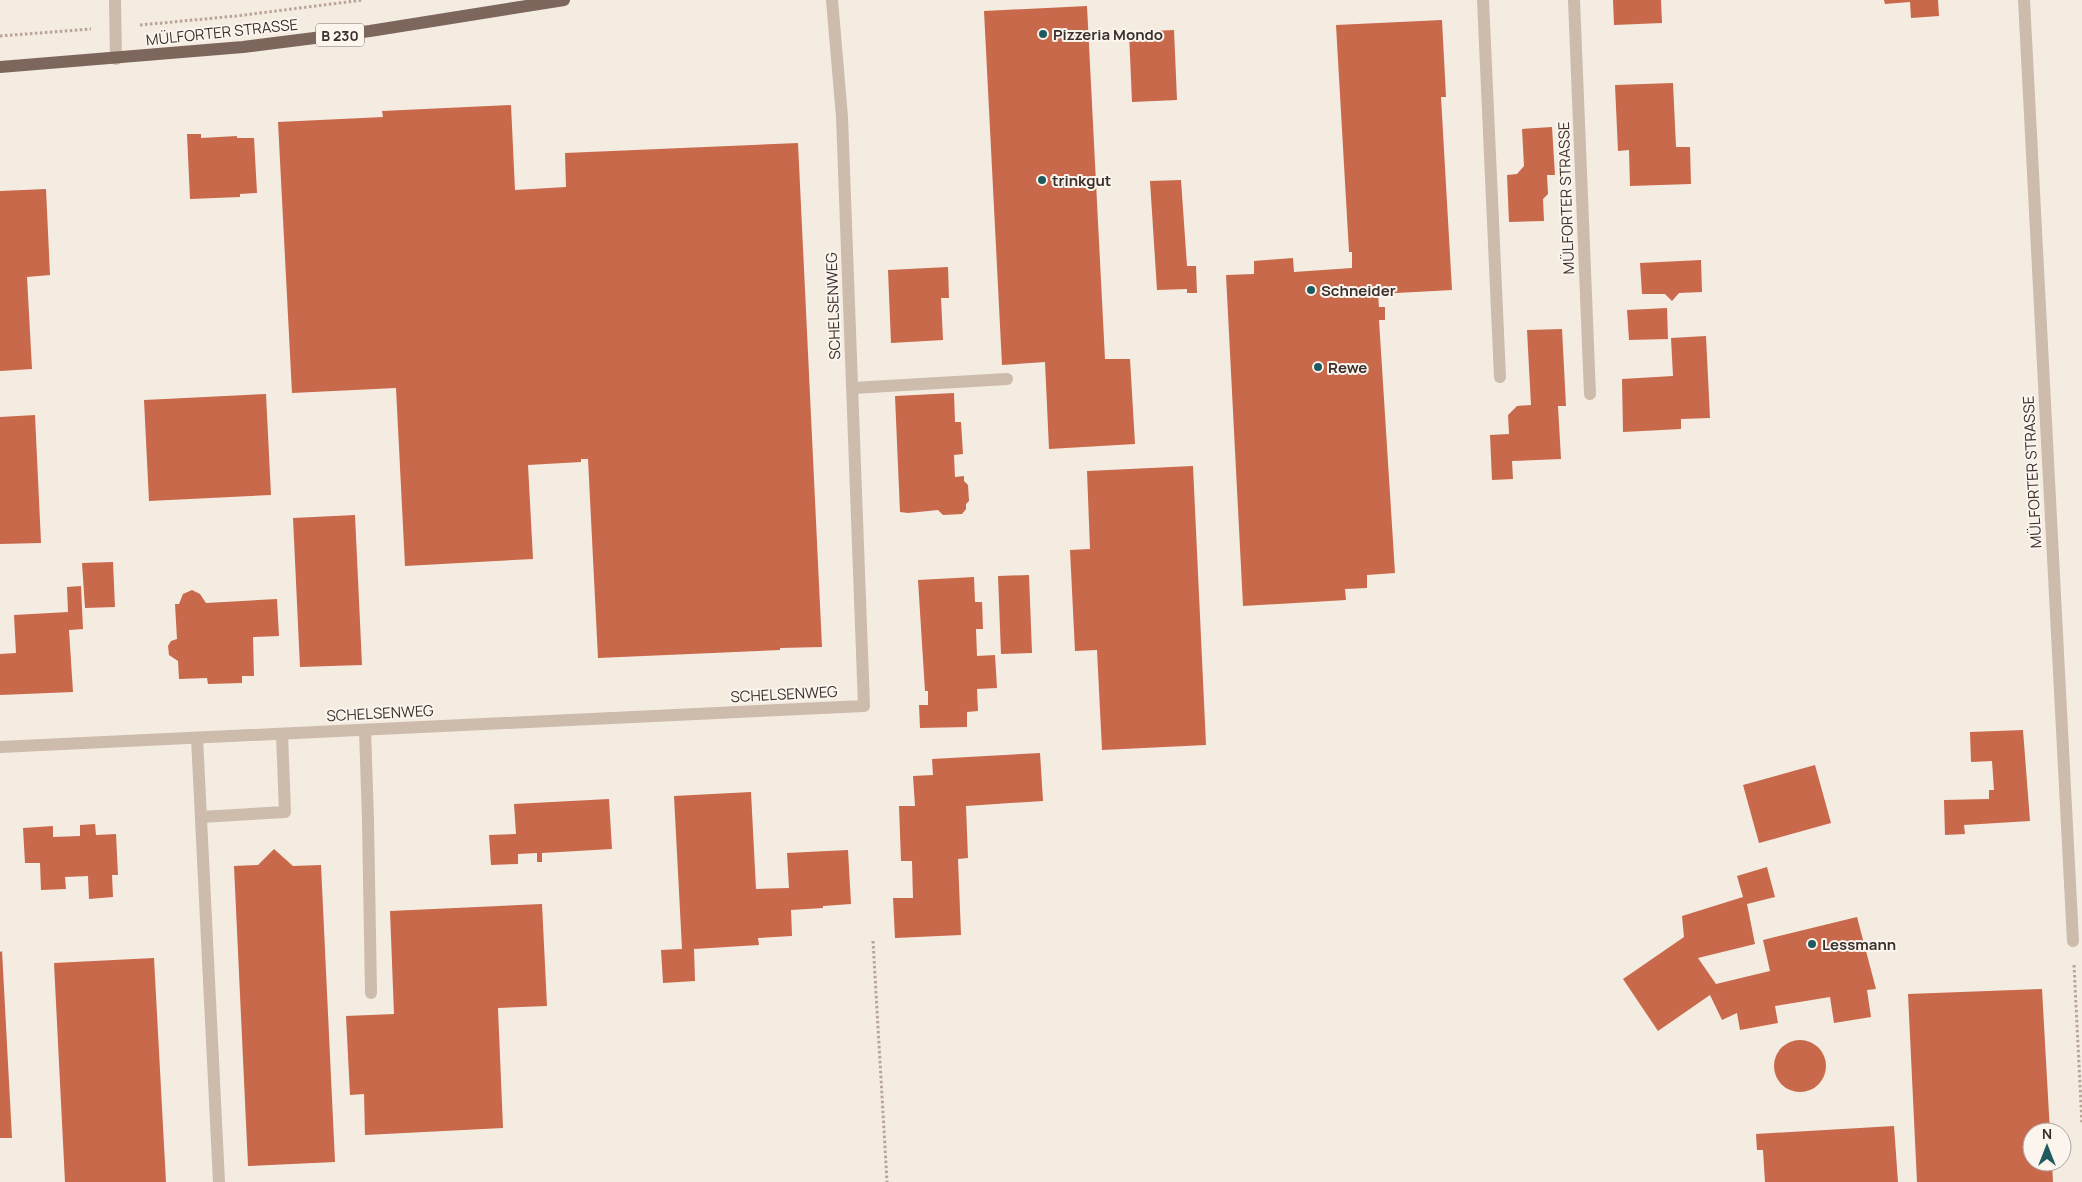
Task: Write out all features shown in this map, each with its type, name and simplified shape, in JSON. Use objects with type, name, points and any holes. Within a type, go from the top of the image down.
[{"type":"main road","name":"MÜLFORTER STRASSE","points":[[0,67],[116,59],[243,47],[370,31],[564,0]]},
{"type":"street","points":[[115,0],[116,59]]},
{"type":"street","name":"SCHELSENWEG","points":[[0,747],[864,706],[842,117],[832,0]]},
{"type":"street","points":[[1483,0],[1500,377]]},
{"type":"street","name":"MÜLFORTER STRASSE","points":[[1574,0],[1590,394]]},
{"type":"street","name":"MÜLFORTER STRASSE","points":[[2024,0],[2073,942]]},
{"type":"street","points":[[853,388],[1007,379]]},
{"type":"street","points":[[365,730],[371,993]]},
{"type":"street","points":[[201,817],[285,812],[282,734]]},
{"type":"street","points":[[197,738],[219,1182]]},
{"type":"path","points":[[0,36],[115,28],[236,16],[363,0]]},
{"type":"path","points":[[873,941],[887,1182]]},
{"type":"path","points":[[2073,942],[2082,1124]]},
{"type":"building","points":[[1613,0],[1661,0],[1662,23],[1614,25]]},
{"type":"building","points":[[1884,0],[1938,0],[1939,16],[1911,18],[1910,2],[1885,4]]},
{"type":"building","points":[[1087,6],[1105,359],[1130,359],[1135,444],[1049,449],[1045,362],[1002,365],[984,11]]},
{"type":"building","points":[[1442,20],[1446,97],[1441,97],[1452,290],[1378,294],[1379,307],[1385,307],[1385,320],[1379,320],[1395,573],[1367,575],[1367,588],[1345,589],[1346,600],[1243,606],[1226,275],[1254,274],[1254,261],[1293,258],[1294,272],[1352,268],[1352,252],[1349,252],[1336,25]]},
{"type":"building","points":[[1174,30],[1177,100],[1132,102],[1129,32]]},
{"type":"building","points":[[1673,83],[1676,147],[1690,147],[1691,184],[1630,186],[1629,150],[1618,151],[1615,85]]},
{"type":"building","points":[[511,105],[515,190],[566,187],[565,153],[798,143],[822,647],[598,658],[588,459],[581,459],[581,462],[528,465],[533,559],[405,566],[396,388],[292,393],[278,122],[383,117],[382,111]]},
{"type":"building","points":[[1552,127],[1555,175],[1547,175],[1548,194],[1543,199],[1544,221],[1509,222],[1507,175],[1517,174],[1524,166],[1522,129]]},
{"type":"building","points":[[187,134],[201,134],[201,138],[237,136],[237,138],[254,138],[257,193],[240,194],[240,197],[190,199]]},
{"type":"building","points":[[1181,180],[1187,266],[1196,266],[1197,293],[1187,293],[1187,289],[1157,290],[1150,181]]},
{"type":"building","points":[[46,189],[50,275],[27,277],[32,369],[0,371],[0,191]]},
{"type":"building","points":[[1701,260],[1702,292],[1679,293],[1672,301],[1665,294],[1642,294],[1640,263]]},
{"type":"building","points":[[948,267],[949,298],[941,298],[943,340],[891,343],[888,270]]},
{"type":"building","points":[[1667,308],[1668,339],[1629,340],[1627,310]]},
{"type":"building","points":[[1562,329],[1566,406],[1558,406],[1561,459],[1512,461],[1513,479],[1492,480],[1490,435],[1509,434],[1508,415],[1517,406],[1531,405],[1527,330]]},
{"type":"building","points":[[1706,336],[1710,418],[1681,419],[1681,429],[1623,432],[1622,379],[1673,376],[1671,338]]},
{"type":"building","points":[[954,393],[955,422],[961,422],[963,454],[954,455],[955,477],[964,476],[964,481],[968,485],[969,501],[966,504],[966,509],[962,514],[943,515],[938,510],[900,512],[895,396]]},
{"type":"building","points":[[266,394],[271,495],[149,501],[144,400]]},
{"type":"building","points":[[35,415],[41,543],[0,544],[0,417]]},
{"type":"building","points":[[1193,466],[1206,745],[1102,750],[1097,650],[1075,651],[1070,550],[1090,549],[1087,471]]},
{"type":"building","points":[[355,515],[362,665],[300,667],[293,518]]},
{"type":"building","points":[[113,562],[115,607],[85,608],[82,563]]},
{"type":"building","points":[[1029,575],[1032,653],[1001,654],[998,576]]},
{"type":"building","points":[[974,577],[975,602],[982,602],[983,629],[976,629],[977,656],[995,655],[997,688],[977,689],[978,711],[967,712],[967,727],[920,728],[919,705],[928,705],[928,691],[925,691],[918,580]]},
{"type":"building","points":[[81,586],[83,629],[69,630],[73,692],[0,695],[0,654],[16,653],[14,615],[68,612],[67,587]]},
{"type":"building","points":[[192,590],[200,594],[206,603],[277,599],[279,636],[253,637],[254,676],[242,676],[242,683],[208,684],[207,678],[179,679],[178,661],[169,655],[168,646],[171,641],[177,639],[175,604],[179,604],[183,594]]},
{"type":"building","points":[[2023,730],[2030,821],[1964,825],[1965,834],[1945,835],[1944,800],[1989,799],[1989,790],[1994,790],[1992,761],[1971,762],[1970,732]]},
{"type":"building","points":[[1040,753],[1043,801],[966,806],[968,858],[958,859],[961,935],[895,938],[893,898],[913,898],[912,861],[901,861],[899,806],[915,806],[913,776],[933,775],[932,759]]},
{"type":"building","points":[[1815,765],[1831,823],[1759,843],[1743,785]]},
{"type":"building","points":[[751,792],[756,889],[789,888],[787,853],[848,850],[851,904],[791,910],[792,936],[758,938],[759,945],[694,949],[695,981],[663,983],[661,950],[682,949],[674,796]]},
{"type":"building","points":[[609,799],[612,849],[542,853],[542,862],[537,862],[537,853],[518,854],[518,864],[491,865],[489,835],[516,834],[514,804]]},
{"type":"building","points":[[95,824],[96,835],[116,834],[118,875],[112,875],[113,897],[89,899],[88,876],[65,877],[66,889],[41,890],[40,863],[25,863],[23,828],[53,826],[53,837],[80,836],[80,825]]},
{"type":"building","points":[[274,849],[293,866],[321,865],[335,1162],[248,1166],[234,866],[258,865]]},
{"type":"building","points":[[1767,867],[1775,897],[1747,904],[1755,944],[1698,958],[1716,984],[1770,971],[1763,940],[1857,917],[1876,989],[1867,990],[1871,1017],[1834,1023],[1830,997],[1775,1006],[1778,1023],[1740,1030],[1737,1013],[1722,1020],[1710,995],[1658,1031],[1623,979],[1684,937],[1682,916],[1743,897],[1737,876]]},
{"type":"building","points":[[542,904],[547,1006],[498,1008],[503,1128],[365,1135],[364,1094],[350,1095],[346,1016],[394,1014],[390,911]]},
{"type":"building","points":[[2,951],[12,1138],[0,1138],[0,952]]},
{"type":"building","points":[[154,958],[166,1182],[65,1182],[54,963]]},
{"type":"building","points":[[2042,989],[2049,1122],[2022,1122],[2022,1172],[2052,1172],[2053,1182],[1917,1182],[1908,994]]},
{"type":"building","points":[[1800,1040],[1810,1042],[1818,1048],[1824,1056],[1826,1066],[1824,1076],[1818,1084],[1810,1090],[1800,1092],[1790,1090],[1782,1084],[1776,1076],[1774,1066],[1776,1056],[1782,1048],[1790,1042]]},
{"type":"building","points":[[1894,1126],[1898,1182],[1765,1182],[1763,1150],[1757,1150],[1756,1134]]},
{"type":"place","name":"Pizzeria Mondo","points":[[1043,34]]},
{"type":"place","name":"trinkgut","points":[[1042,180]]},
{"type":"place","name":"Schneider","points":[[1311,290]]},
{"type":"place","name":"Rewe","points":[[1318,367]]},
{"type":"place","name":"Lessmann","points":[[1812,944]]}]
